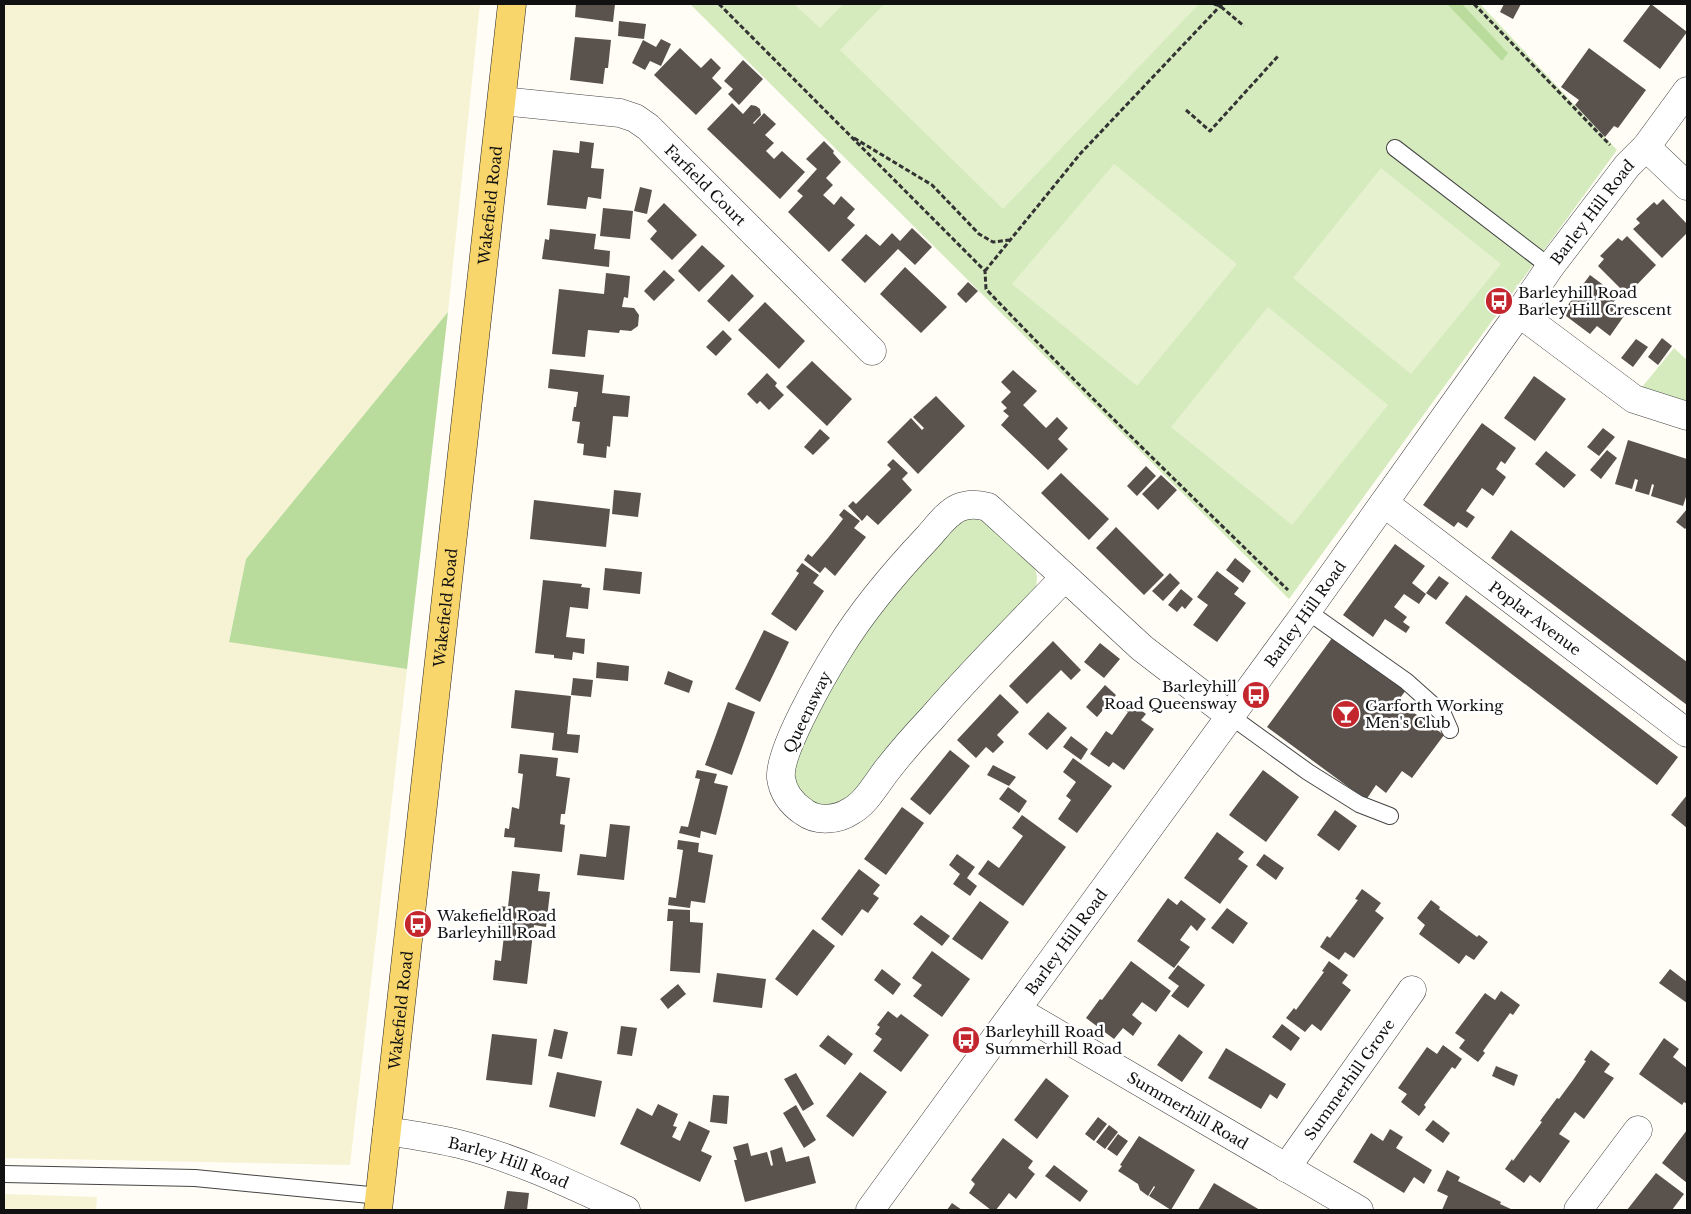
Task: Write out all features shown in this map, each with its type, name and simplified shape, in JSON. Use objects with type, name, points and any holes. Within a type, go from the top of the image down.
[{"type":"main road","name":"Wakefield Road","points":[[379,1203],[512,4]]},
{"type":"street","name":"Barley Hill Road","points":[[870,1210],[1017,1010],[1229,715],[1307,611],[1519,314],[1550,267],[1687,91]]},
{"type":"street","name":"Farfield Court","points":[[502,101],[620,113],[635,118],[648,127],[872,351]]},
{"type":"street","points":[[1637,156],[1687,186]]},
{"type":"street","points":[[1519,314],[1634,400],[1687,416]]},
{"type":"street","name":"Poplar Avenue","points":[[1384,503],[1687,733]]},
{"type":"street","name":"Queensway","points":[[1065,578],[933,716],[864,800],[852,811],[838,818],[822,819],[807,815],[794,806],[785,792],[781,777],[783,762],[801,718],[822,676],[874,598],[948,514],[968,504],[978,504],[988,508],[1065,578],[1142,648],[1229,715]]},
{"type":"street","name":"Summerhill Grove","points":[[1286,1168],[1412,990]]},
{"type":"street","name":"Summerhill Road","points":[[1017,1010],[1359,1210]]},
{"type":"street","points":[[1578,1210],[1638,1130]]},
{"type":"street","name":"Barley Hill Road","points":[[387,1131],[459,1144],[508,1160],[577,1187],[626,1210]]},
{"type":"lane","points":[[1395,148],[1550,267]]},
{"type":"lane","points":[[1307,611],[1406,681],[1443,714],[1450,730]]},
{"type":"lane","points":[[1229,715],[1308,772],[1359,804],[1390,816]]},
{"type":"lane","points":[[4,1174],[195,1178],[379,1203]]},
{"type":"path","points":[[718,4],[985,270],[986,289],[1187,492],[1293,594],[1307,611]]},
{"type":"path","points":[[1214,4],[1221,5],[1244,26]]},
{"type":"path","points":[[1474,4],[1637,156]]},
{"type":"path","points":[[985,270],[1080,154],[1221,5]]},
{"type":"path","points":[[1186,110],[1210,131],[1279,55]]},
{"type":"path","points":[[849,135],[932,185],[979,234],[994,242],[1010,240]]},
{"type":"shaded area","points":[[4,4],[480,4],[448,312],[246,559],[229,641],[407,669],[350,1165],[4,1158]]},
{"type":"shaded area","points":[[4,1194],[97,1197],[96,1210],[4,1210]]},
{"type":"green space","points":[[690,4],[1480,4],[1617,150],[1289,599]]},
{"type":"green space","points":[[794,4],[843,4],[820,28]]},
{"type":"green space","points":[[884,4],[1199,4],[1003,209],[840,50]]},
{"type":"green space","points":[[1447,4],[1462,4],[1508,53],[1502,61]]},
{"type":"green space","points":[[1114,164],[1237,264],[1137,386],[1012,284]]},
{"type":"green space","points":[[1381,168],[1501,264],[1411,374],[1293,278]]},
{"type":"green space","points":[[1268,307],[1388,405],[1292,525],[1171,427]]},
{"type":"green space","points":[[448,312],[407,669],[229,642],[246,559]]},
{"type":"green space","points":[[1674,348],[1687,360],[1687,406],[1638,392]]},
{"type":"green space","points":[[976,518],[987,521],[1035,567],[1037,577],[1036,588],[844,801],[834,805],[823,806],[812,803],[797,788],[794,777],[794,765],[814,717],[878,611],[954,523]]},
{"type":"building","points":[[576,4],[615,4],[613,22],[575,17]]},
{"type":"building","points":[[1504,4],[1521,4],[1513,19],[1500,12]]},
{"type":"building","points":[[1651,4],[1687,32],[1660,69],[1623,41]]},
{"type":"building","points":[[619,21],[646,24],[644,39],[618,36]]},
{"type":"building","points":[[575,37],[611,40],[608,68],[605,68],[603,84],[570,80]]},
{"type":"building","points":[[661,39],[671,44],[661,66],[650,61],[645,70],[632,63],[643,40],[656,47]]},
{"type":"building","points":[[680,48],[701,68],[711,58],[721,68],[712,78],[722,88],[696,115],[654,75]]},
{"type":"building","points":[[1589,48],[1646,90],[1618,128],[1614,126],[1605,137],[1575,105],[1579,100],[1561,87]]},
{"type":"building","points":[[743,60],[763,79],[739,105],[728,94],[733,89],[724,81]]},
{"type":"building","points":[[732,103],[743,114],[751,105],[760,109],[761,115],[754,124],[764,113],[776,124],[765,135],[774,143],[766,151],[774,159],[782,151],[805,172],[780,199],[707,129]]},
{"type":"building","points":[[580,141],[594,143],[591,168],[604,169],[601,199],[588,197],[586,209],[547,205],[553,150],[579,153]]},
{"type":"building","points":[[824,141],[841,162],[826,178],[833,185],[823,195],[834,205],[841,196],[855,209],[847,218],[855,225],[829,252],[788,212],[803,196],[797,191],[817,169],[806,159]]},
{"type":"building","points":[[640,187],[652,190],[647,214],[634,211]]},
{"type":"building","points":[[1663,199],[1687,224],[1687,233],[1662,258],[1633,229],[1640,223],[1636,219],[1654,202],[1657,205]]},
{"type":"building","points":[[664,203],[697,235],[672,260],[650,239],[657,231],[647,221]]},
{"type":"building","points":[[603,208],[633,211],[630,239],[600,236]]},
{"type":"building","points":[[912,228],[932,247],[915,265],[898,249],[865,283],[841,260],[866,234],[880,246],[892,233],[900,241]]},
{"type":"building","points":[[550,229],[596,234],[594,249],[610,251],[609,267],[542,259],[545,239],[549,240]]},
{"type":"building","points":[[1627,236],[1656,265],[1627,295],[1598,266],[1604,259],[1600,256],[1618,238],[1622,241]]},
{"type":"building","points":[[702,245],[725,266],[699,292],[678,271]]},
{"type":"building","points":[[905,267],[947,307],[921,333],[880,294]]},
{"type":"building","points":[[664,270],[675,280],[654,301],[644,291]]},
{"type":"building","points":[[606,273],[630,276],[628,298],[624,297],[622,307],[634,308],[639,315],[638,326],[631,331],[620,330],[619,333],[588,330],[585,357],[552,354],[559,289],[604,294]]},
{"type":"building","points":[[732,274],[754,296],[729,322],[707,301]]},
{"type":"building","points":[[1590,275],[1618,296],[1611,306],[1624,316],[1610,336],[1597,326],[1590,334],[1562,313]]},
{"type":"building","points":[[968,282],[978,291],[966,303],[957,294]]},
{"type":"building","points":[[765,302],[805,341],[779,369],[738,330]]},
{"type":"building","points":[[723,330],[732,339],[716,356],[706,347]]},
{"type":"building","points":[[1662,338],[1672,346],[1658,365],[1648,357]]},
{"type":"building","points":[[1636,339],[1648,347],[1633,367],[1621,358]]},
{"type":"building","points":[[812,361],[852,399],[827,426],[786,387]]},
{"type":"building","points":[[550,369],[604,375],[602,393],[630,396],[628,417],[613,416],[610,447],[607,446],[606,458],[583,455],[584,444],[577,443],[580,422],[572,421],[578,392],[548,388]]},
{"type":"building","points":[[1013,370],[1037,391],[1023,405],[1046,428],[1057,417],[1068,428],[1058,439],[1068,449],[1048,470],[1001,425],[1009,416],[1003,411],[1007,408],[1001,402],[1011,392],[1001,382]]},
{"type":"building","points":[[767,373],[777,383],[775,386],[784,395],[769,410],[760,401],[757,404],[747,394]]},
{"type":"building","points":[[1534,376],[1566,399],[1535,441],[1504,418]]},
{"type":"building","points":[[936,396],[965,426],[918,474],[887,442],[911,418],[922,430],[924,428],[913,417]]},
{"type":"building","points":[[1482,423],[1516,448],[1505,464],[1501,461],[1496,469],[1506,477],[1493,496],[1482,488],[1466,511],[1475,517],[1467,528],[1458,522],[1454,527],[1423,505]]},
{"type":"building","points":[[1603,428],[1615,437],[1599,456],[1587,447]]},
{"type":"building","points":[[820,429],[830,438],[813,455],[804,447]]},
{"type":"building","points":[[1628,440],[1687,459],[1687,494],[1683,506],[1651,496],[1654,485],[1652,484],[1649,495],[1635,491],[1638,480],[1635,479],[1632,489],[1615,484]]},
{"type":"building","points":[[1607,450],[1617,458],[1601,479],[1590,470]]},
{"type":"building","points":[[1546,451],[1576,475],[1564,488],[1535,464]]},
{"type":"building","points":[[893,459],[908,473],[902,479],[912,490],[878,525],[867,515],[862,521],[848,506],[853,501],[856,504],[891,469],[887,465]]},
{"type":"building","points":[[1146,466],[1156,476],[1137,496],[1127,486]]},
{"type":"building","points":[[1061,473],[1109,519],[1089,540],[1041,493]]},
{"type":"building","points":[[1161,475],[1177,490],[1158,510],[1142,494]]},
{"type":"building","points":[[614,490],[641,493],[638,517],[612,514]]},
{"type":"building","points":[[534,500],[610,509],[606,547],[530,539]]},
{"type":"building","points":[[844,509],[860,521],[854,528],[866,537],[835,576],[825,567],[820,573],[804,560],[808,554],[812,557],[843,519],[839,515]]},
{"type":"building","points":[[1687,509],[1687,527],[1685,529],[1676,522]]},
{"type":"building","points":[[1116,527],[1164,575],[1144,595],[1096,548]]},
{"type":"building","points":[[1511,530],[1687,662],[1687,705],[1491,558]]},
{"type":"building","points":[[1395,544],[1425,566],[1412,583],[1426,594],[1419,604],[1404,594],[1394,607],[1407,617],[1403,622],[1410,627],[1406,633],[1385,619],[1373,637],[1343,615]]},
{"type":"building","points":[[1235,558],[1251,571],[1243,583],[1226,570]]},
{"type":"building","points":[[802,563],[819,575],[813,583],[824,591],[796,631],[771,614],[799,573],[796,571]]},
{"type":"building","points":[[605,568],[642,572],[640,594],[603,590]]},
{"type":"building","points":[[1217,571],[1239,588],[1234,594],[1246,603],[1217,642],[1193,625],[1208,605],[1197,597]]},
{"type":"building","points":[[1170,573],[1180,583],[1163,601],[1152,591]]},
{"type":"building","points":[[1439,576],[1449,583],[1436,600],[1426,593]]},
{"type":"building","points":[[543,580],[582,584],[581,587],[590,588],[588,609],[570,607],[566,637],[585,639],[584,654],[573,652],[572,660],[554,658],[554,655],[535,653]]},
{"type":"building","points":[[1181,589],[1193,599],[1185,609],[1182,606],[1177,612],[1168,605]]},
{"type":"building","points":[[1466,595],[1678,757],[1657,785],[1445,623]]},
{"type":"building","points":[[764,630],[789,642],[760,702],[735,689]]},
{"type":"building","name":"Garforth Working Men's Club","points":[[1335,634],[1408,687],[1398,701],[1444,735],[1412,778],[1402,771],[1386,793],[1376,785],[1366,800],[1267,727]]},
{"type":"building","points":[[1053,641],[1081,670],[1071,680],[1061,670],[1027,704],[1009,686]]},
{"type":"building","points":[[1100,643],[1120,659],[1104,678],[1084,662]]},
{"type":"building","points":[[597,662],[629,666],[628,681],[596,678]]},
{"type":"building","points":[[668,671],[693,681],[689,693],[664,684]]},
{"type":"building","points":[[573,678],[593,680],[591,697],[571,695]]},
{"type":"building","points":[[1105,685],[1116,695],[1097,717],[1086,707]]},
{"type":"building","points":[[515,690],[571,696],[567,734],[580,735],[578,753],[552,750],[554,733],[511,728]]},
{"type":"building","points":[[1000,694],[1019,712],[997,735],[1004,742],[993,753],[986,747],[976,758],[957,740]]},
{"type":"building","points":[[1129,701],[1146,714],[1141,720],[1154,729],[1124,770],[1113,762],[1109,767],[1090,754],[1106,731],[1112,735],[1128,712],[1123,709]]},
{"type":"building","points":[[728,702],[755,712],[732,775],[705,765]]},
{"type":"building","points":[[1048,712],[1067,728],[1047,750],[1028,734]]},
{"type":"building","points":[[1071,736],[1088,749],[1081,760],[1063,747]]},
{"type":"building","points":[[950,750],[970,766],[930,815],[910,799]]},
{"type":"building","points":[[520,754],[558,758],[556,776],[570,778],[565,814],[561,814],[560,824],[565,825],[562,852],[514,847],[515,838],[504,837],[505,828],[509,829],[512,807],[519,809],[523,774],[518,773]]},
{"type":"building","points":[[1073,758],[1112,786],[1077,833],[1058,819],[1071,800],[1066,796],[1076,782],[1063,772]]},
{"type":"building","points":[[993,765],[1016,777],[1009,786],[987,775]]},
{"type":"building","points":[[697,770],[717,774],[714,783],[728,786],[716,835],[701,831],[700,838],[679,833],[681,826],[688,827],[700,779],[695,778]]},
{"type":"building","points":[[1263,770],[1299,797],[1266,842],[1229,815]]},
{"type":"building","points":[[1008,787],[1027,801],[1019,813],[999,799]]},
{"type":"building","points":[[1687,795],[1687,828],[1671,815]]},
{"type":"building","points":[[902,807],[924,823],[886,875],[864,859]]},
{"type":"building","points":[[1335,810],[1357,826],[1339,851],[1317,835]]},
{"type":"building","points":[[1022,815],[1066,847],[1023,906],[978,874],[988,860],[999,868],[1023,836],[1012,828]]},
{"type":"building","points":[[610,824],[630,826],[624,880],[577,875],[580,854],[606,857]]},
{"type":"building","points":[[1217,832],[1244,852],[1238,859],[1248,866],[1220,904],[1184,878]]},
{"type":"building","points":[[678,840],[699,843],[698,852],[713,855],[705,903],[691,901],[690,908],[668,905],[669,897],[676,898],[683,850],[677,849]]},
{"type":"building","points":[[957,854],[975,867],[967,878],[977,886],[970,896],[953,884],[960,874],[949,865]]},
{"type":"building","points":[[1264,854],[1284,868],[1276,880],[1256,865]]},
{"type":"building","points":[[859,869],[880,885],[873,894],[879,898],[868,913],[862,909],[842,936],[821,919]]},
{"type":"building","points":[[512,871],[540,874],[538,891],[550,892],[546,927],[534,925],[527,984],[493,980],[495,960],[501,961],[505,927],[498,926],[500,906],[508,907]]},
{"type":"building","points":[[1362,889],[1381,903],[1375,911],[1384,918],[1354,958],[1345,952],[1339,960],[1320,947],[1327,936],[1330,938],[1358,900],[1355,899]]},
{"type":"building","points":[[1168,898],[1177,905],[1181,900],[1206,919],[1197,931],[1191,925],[1180,940],[1190,947],[1174,968],[1137,941]]},
{"type":"building","points":[[1431,900],[1440,907],[1439,909],[1477,937],[1479,935],[1488,942],[1474,960],[1466,955],[1459,964],[1419,934],[1425,925],[1417,918]]},
{"type":"building","points":[[980,901],[1009,922],[982,960],[952,939]]},
{"type":"building","points":[[1227,908],[1248,923],[1233,944],[1211,928]]},
{"type":"building","points":[[668,909],[690,910],[690,922],[703,923],[700,973],[670,971],[673,921],[667,921]]},
{"type":"building","points":[[921,915],[950,936],[942,946],[913,924]]},
{"type":"building","points":[[813,929],[835,946],[797,996],[775,979]]},
{"type":"building","points":[[932,951],[970,979],[942,1017],[913,996],[922,985],[912,978]]},
{"type":"building","points":[[1131,961],[1171,991],[1156,1012],[1142,1002],[1132,1015],[1142,1023],[1133,1036],[1123,1028],[1114,1039],[1086,1018]]},
{"type":"building","points":[[1329,961],[1348,975],[1342,983],[1351,990],[1321,1031],[1312,1024],[1305,1032],[1286,1018],[1294,1008],[1296,1010],[1324,972],[1322,971]]},
{"type":"building","points":[[1178,965],[1205,985],[1188,1008],[1171,996],[1179,986],[1168,978]]},
{"type":"building","points":[[882,969],[901,984],[893,995],[874,980]]},
{"type":"building","points":[[1670,969],[1687,982],[1687,1003],[1659,983]]},
{"type":"building","points":[[717,973],[766,979],[762,1008],[713,1002]]},
{"type":"building","points":[[678,984],[686,994],[668,1009],[660,999]]},
{"type":"building","points":[[1501,991],[1520,1005],[1513,1015],[1510,1013],[1483,1051],[1485,1053],[1478,1062],[1459,1048],[1465,1040],[1455,1033],[1485,993],[1495,1000]]},
{"type":"building","points":[[888,1011],[897,1018],[901,1014],[929,1035],[901,1072],[873,1051],[882,1039],[875,1034],[880,1027],[877,1025]]},
{"type":"building","points":[[1282,1024],[1300,1038],[1291,1051],[1272,1037]]},
{"type":"building","points":[[621,1026],[637,1028],[632,1056],[617,1054]]},
{"type":"building","points":[[554,1029],[568,1032],[562,1059],[548,1056]]},
{"type":"building","points":[[492,1034],[537,1039],[532,1085],[486,1080]]},
{"type":"building","points":[[1179,1034],[1203,1052],[1182,1082],[1157,1065]]},
{"type":"building","points":[[828,1035],[853,1054],[845,1065],[819,1046]]},
{"type":"building","points":[[1664,1038],[1679,1049],[1673,1057],[1687,1068],[1687,1104],[1684,1102],[1682,1105],[1639,1074]]},
{"type":"building","points":[[1443,1045],[1462,1059],[1455,1069],[1452,1067],[1424,1105],[1426,1107],[1419,1116],[1401,1102],[1407,1094],[1398,1088],[1427,1047],[1437,1054]]},
{"type":"building","points":[[1226,1048],[1286,1084],[1277,1099],[1270,1094],[1261,1109],[1208,1078]]},
{"type":"building","points":[[1591,1050],[1610,1064],[1604,1072],[1614,1078],[1584,1119],[1575,1112],[1559,1134],[1570,1141],[1540,1183],[1530,1175],[1524,1183],[1505,1169],[1542,1122],[1540,1121],[1557,1098],[1559,1099],[1573,1080]]},
{"type":"building","points":[[1496,1066],[1518,1075],[1514,1086],[1492,1076]]},
{"type":"building","points":[[557,1072],[602,1081],[595,1117],[549,1107]]},
{"type":"building","points":[[860,1072],[887,1092],[853,1137],[826,1116]]},
{"type":"building","points":[[796,1073],[814,1104],[803,1111],[784,1079]]},
{"type":"building","points":[[1046,1078],[1069,1096],[1037,1139],[1014,1120]]},
{"type":"building","points":[[713,1095],[729,1096],[727,1124],[710,1122]]},
{"type":"building","points":[[658,1104],[678,1114],[673,1126],[677,1127],[672,1137],[680,1141],[689,1121],[710,1131],[701,1151],[712,1156],[700,1182],[620,1144],[637,1108],[652,1116]]},
{"type":"building","points":[[796,1105],[816,1140],[804,1148],[783,1113]]},
{"type":"building","points":[[1098,1117],[1107,1124],[1094,1141],[1085,1134]]},
{"type":"building","points":[[1433,1120],[1450,1133],[1443,1143],[1425,1130]]},
{"type":"building","points":[[1109,1125],[1118,1132],[1105,1149],[1096,1142]]},
{"type":"building","points":[[1390,1129],[1403,1137],[1396,1148],[1432,1170],[1424,1184],[1414,1177],[1404,1193],[1353,1162],[1371,1133],[1383,1141]]},
{"type":"building","points":[[1687,1130],[1687,1183],[1662,1163]]},
{"type":"building","points":[[1118,1134],[1128,1141],[1117,1156],[1107,1149]]},
{"type":"building","points":[[1139,1136],[1195,1170],[1171,1210],[1149,1196],[1154,1186],[1148,1196],[1140,1190],[1138,1184],[1118,1171]]},
{"type":"building","points":[[1003,1138],[1033,1161],[1028,1168],[1035,1174],[1016,1199],[1009,1193],[996,1210],[991,1210],[969,1193],[975,1184],[971,1180]]},
{"type":"building","points":[[748,1143],[751,1156],[767,1152],[771,1166],[773,1165],[770,1151],[782,1147],[786,1162],[809,1156],[816,1183],[745,1202],[734,1160],[737,1160],[733,1147]]},
{"type":"building","points":[[1054,1165],[1088,1191],[1080,1202],[1045,1176]]},
{"type":"building","points":[[1447,1170],[1460,1177],[1458,1181],[1513,1210],[1442,1210],[1448,1196],[1437,1191]]},
{"type":"building","points":[[1656,1173],[1684,1194],[1672,1210],[1627,1210]]},
{"type":"building","points":[[1214,1183],[1236,1196],[1260,1210],[1198,1210]]},
{"type":"building","points":[[507,1191],[529,1193],[527,1210],[504,1209]]},
{"type":"building","points":[[952,1203],[962,1210],[947,1210]]},
{"type":"place","name":"Barleyhill Road Barley Hill Crescent","points":[[1499,301]]},
{"type":"place","name":"Barleyhill Road Queensway","points":[[1256,695]]},
{"type":"place","name":"Garforth Working Men's Club","points":[[1346,714]]},
{"type":"place","name":"Wakefield Road Barleyhill Road","points":[[418,924]]},
{"type":"place","name":"Barleyhill Road Summerhill Road","points":[[966,1040]]}]
